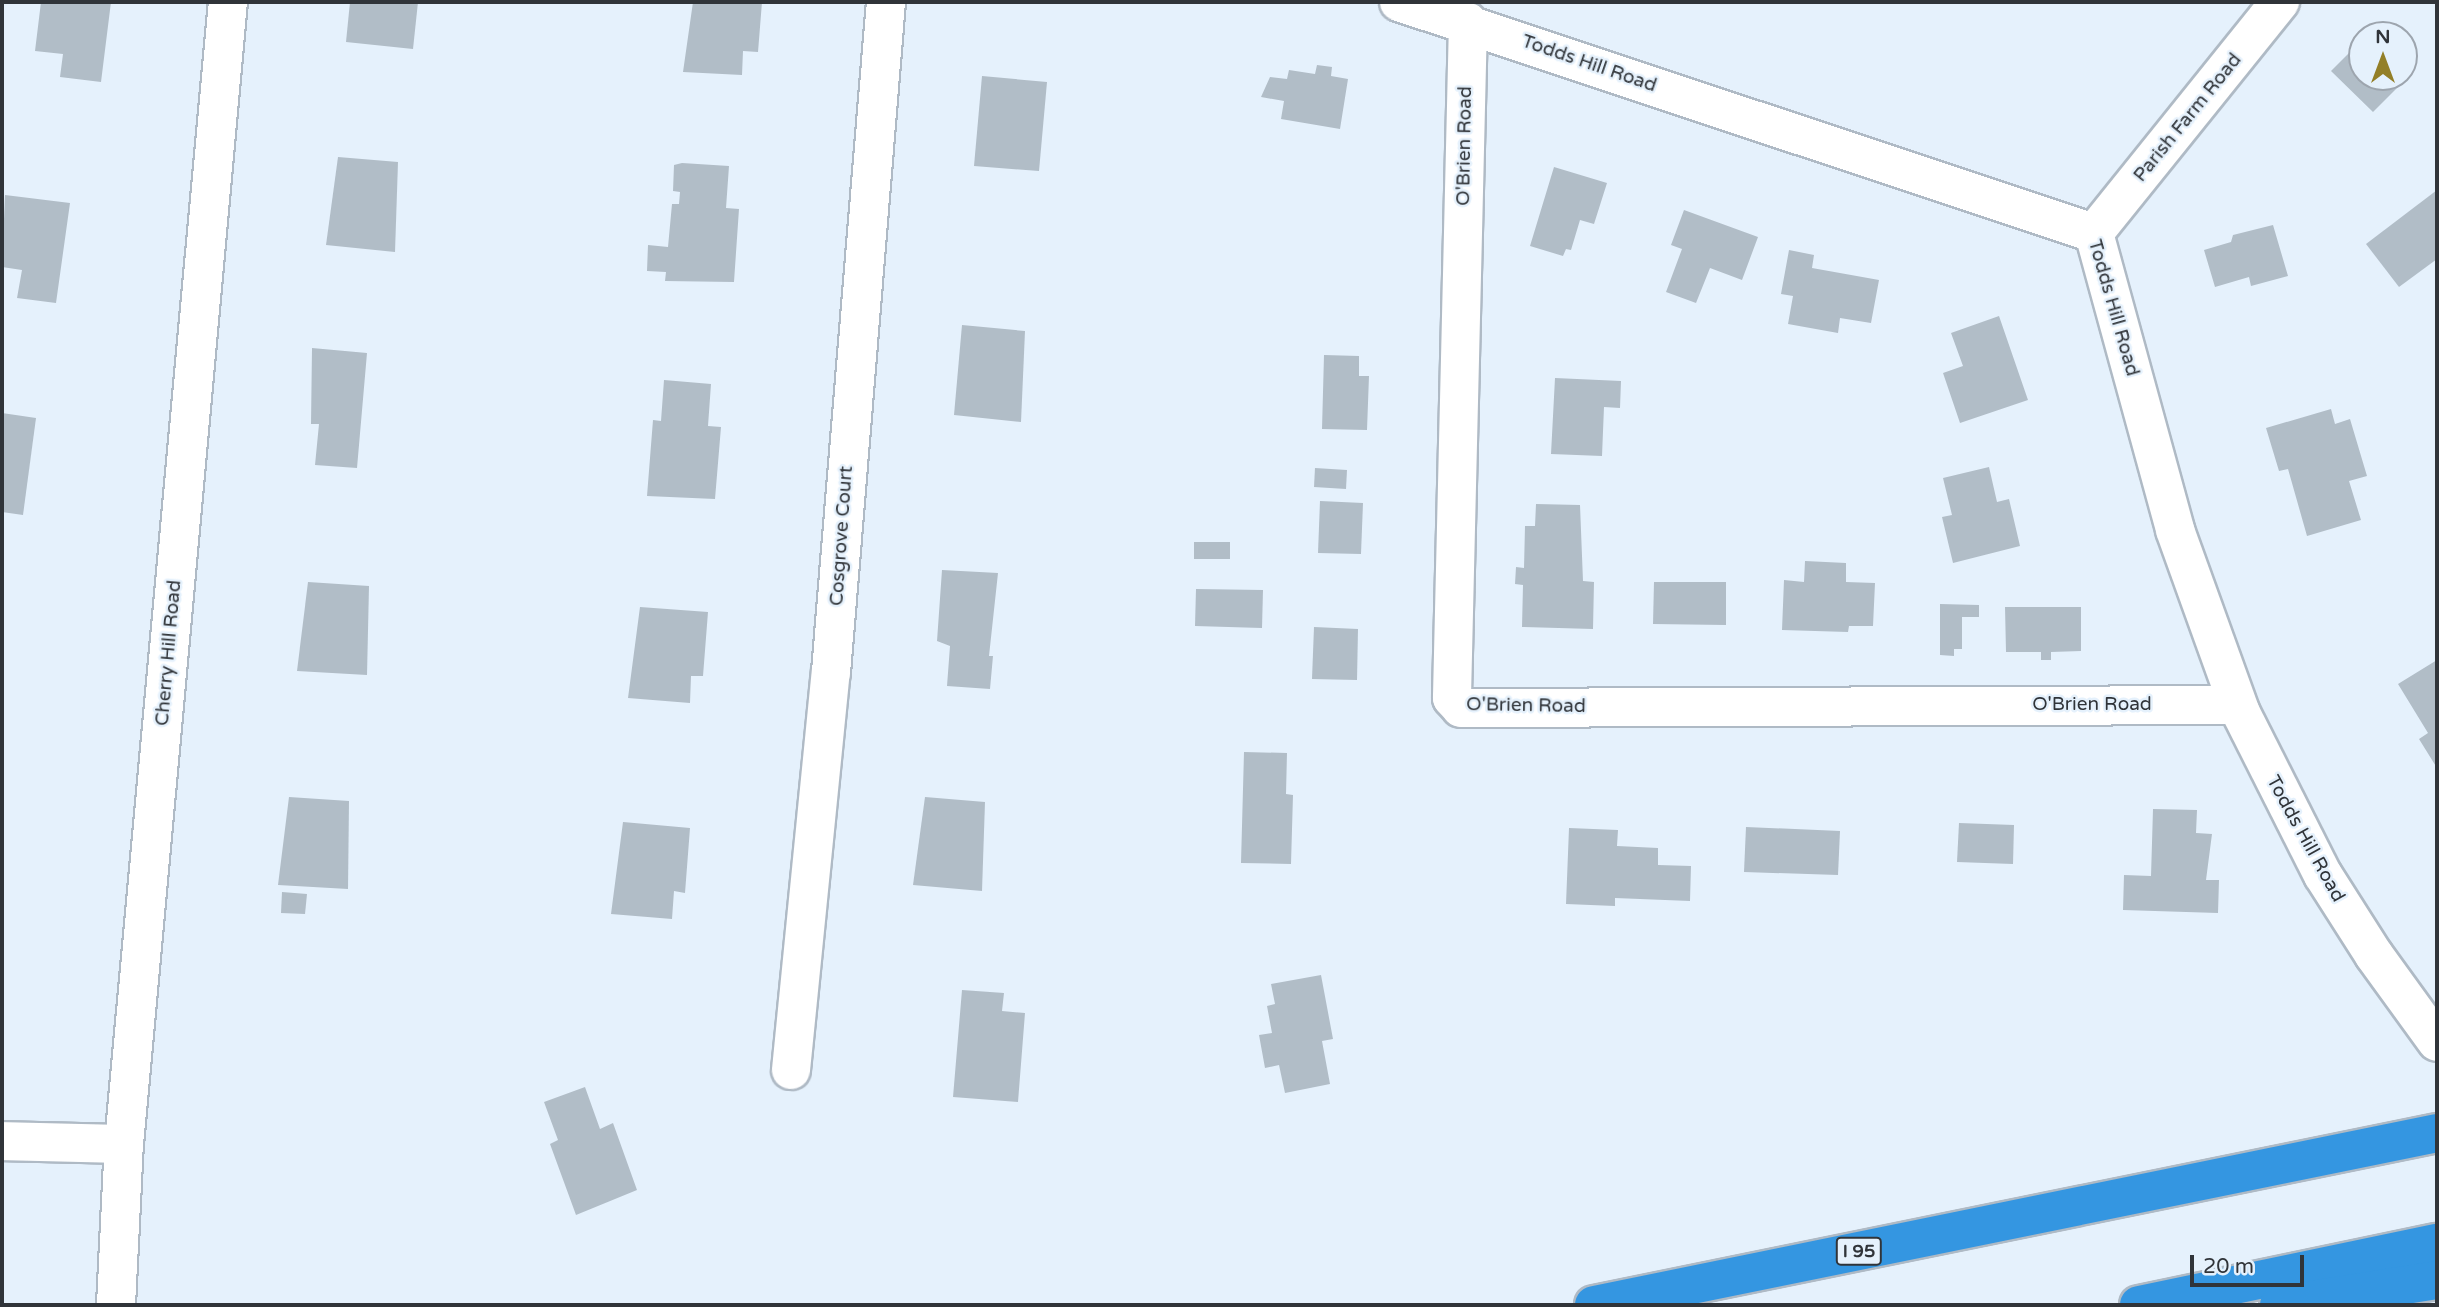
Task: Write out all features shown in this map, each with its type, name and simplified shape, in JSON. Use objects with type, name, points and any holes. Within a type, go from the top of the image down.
[{"type":"highway","points":[[2125,1196],[2437,1118]]},
{"type":"highway","name":"I 95","points":[[1594,1305],[2437,1133]]},
{"type":"highway","points":[[2139,1305],[2437,1243]]},
{"type":"highway","points":[[2280,1305],[2437,1280]]},
{"type":"street","name":"Cherry Hill Road","points":[[116,1305],[124,1144],[228,2]]},
{"type":"street","name":"Cosgrove Court","points":[[791,1070],[831,672],[886,2]]},
{"type":"street","name":"Todds Hill Road","points":[[1399,2],[1468,22],[2094,233],[2175,530],[2237,705],[2323,875],[2405,999],[2437,1042]]},
{"type":"street","name":"Parish Farm Road","points":[[2094,233],[2280,2]]},
{"type":"street","name":"O'Brien Road","points":[[1468,22],[1452,698],[1461,708],[2237,705]]},
{"type":"street","points":[[2,1141],[124,1144]]},
{"type":"building","points":[[41,2],[111,2],[101,82],[60,77],[63,54],[35,51]]},
{"type":"building","points":[[350,2],[418,2],[413,49],[346,42]]},
{"type":"building","points":[[693,2],[762,2],[758,52],[743,51],[742,75],[683,72]]},
{"type":"building","points":[[2348,54],[2348,88],[2331,71]]},
{"type":"building","points":[[1317,65],[1332,67],[1331,76],[1348,79],[1340,129],[1281,119],[1284,101],[1261,97],[1270,77],[1287,79],[1289,70],[1315,74]]},
{"type":"building","points":[[982,76],[1047,82],[1039,171],[974,166]]},
{"type":"building","points":[[2351,91],[2394,91],[2373,112]]},
{"type":"building","points":[[338,157],[398,162],[395,252],[326,245]]},
{"type":"building","points":[[682,163],[729,166],[726,208],[739,209],[734,282],[665,281],[666,272],[647,271],[648,245],[668,247],[672,204],[679,204],[680,192],[673,191],[674,165]]},
{"type":"building","points":[[1554,167],[1607,183],[1594,224],[1580,220],[1571,250],[1566,249],[1563,256],[1530,246]]},
{"type":"building","points":[[2437,190],[2437,259],[2399,287],[2366,244]]},
{"type":"building","points":[[5,195],[70,203],[56,303],[17,298],[22,270],[2,267]]},
{"type":"building","points":[[1684,210],[1758,237],[1742,280],[1710,268],[1696,303],[1666,292],[1682,249],[1671,245]]},
{"type":"building","points":[[2273,225],[2288,276],[2251,286],[2249,277],[2215,287],[2204,250],[2231,242],[2233,235]]},
{"type":"building","points":[[1789,250],[1814,255],[1812,268],[1879,280],[1871,323],[1840,318],[1838,333],[1788,324],[1793,296],[1781,294]]},
{"type":"building","points":[[1999,316],[2028,400],[1960,423],[1943,373],[1963,366],[1951,333]]},
{"type":"building","points":[[962,325],[1025,331],[1021,422],[954,415]]},
{"type":"building","points":[[312,348],[367,353],[357,468],[315,465],[319,424],[311,424]]},
{"type":"building","points":[[1324,355],[1359,356],[1359,376],[1369,376],[1367,430],[1322,429]]},
{"type":"building","points":[[1555,378],[1621,381],[1620,408],[1604,407],[1602,456],[1551,454]]},
{"type":"building","points":[[664,380],[711,384],[708,426],[721,427],[715,499],[647,496],[653,420],[661,421]]},
{"type":"building","points":[[2331,409],[2335,424],[2350,419],[2367,476],[2349,481],[2361,520],[2307,536],[2288,469],[2279,471],[2266,428]]},
{"type":"building","points":[[2,413],[36,418],[23,515],[2,512]]},
{"type":"building","points":[[1989,467],[1997,502],[2009,499],[2020,546],[1953,563],[1942,517],[1952,515],[1943,478]]},
{"type":"building","points":[[1315,468],[1347,470],[1346,489],[1314,487]]},
{"type":"building","points":[[1320,501],[1363,503],[1361,554],[1318,553]]},
{"type":"building","points":[[1536,504],[1580,505],[1583,581],[1594,582],[1593,629],[1522,627],[1523,585],[1515,584],[1516,567],[1524,568],[1525,526],[1535,526]]},
{"type":"building","points":[[1194,542],[1230,542],[1230,559],[1194,559]]},
{"type":"building","points":[[1805,561],[1846,563],[1846,582],[1875,583],[1873,626],[1849,626],[1848,632],[1782,630],[1784,580],[1804,582]]},
{"type":"building","points":[[942,570],[998,573],[989,656],[993,656],[990,689],[947,686],[950,646],[937,641]]},
{"type":"building","points":[[308,582],[369,586],[367,675],[297,671]]},
{"type":"building","points":[[1654,582],[1726,582],[1726,625],[1653,624]]},
{"type":"building","points":[[1196,589],[1263,590],[1262,628],[1195,626]]},
{"type":"building","points":[[1940,604],[1979,605],[1979,617],[1962,617],[1962,649],[1954,649],[1954,656],[1940,655]]},
{"type":"building","points":[[640,607],[708,612],[703,676],[691,676],[690,703],[628,698]]},
{"type":"building","points":[[2005,607],[2081,607],[2081,651],[2051,652],[2051,660],[2041,660],[2041,652],[2006,652]]},
{"type":"building","points":[[1314,627],[1358,629],[1357,680],[1312,679]]},
{"type":"building","points":[[2437,660],[2437,768],[2419,739],[2428,733],[2398,684]]},
{"type":"building","points":[[1244,752],[1287,753],[1286,794],[1293,795],[1291,864],[1241,863]]},
{"type":"building","points":[[289,797],[349,801],[348,889],[278,885]]},
{"type":"building","points":[[925,797],[985,802],[982,891],[913,885]]},
{"type":"building","points":[[2153,809],[2197,810],[2196,833],[2212,834],[2206,880],[2219,880],[2218,913],[2123,910],[2124,875],[2151,876]]},
{"type":"building","points":[[623,822],[690,828],[685,893],[674,891],[672,919],[611,914]]},
{"type":"building","points":[[1959,823],[2014,825],[2013,864],[1957,862]]},
{"type":"building","points":[[1746,827],[1840,831],[1838,875],[1744,872]]},
{"type":"building","points":[[1569,828],[1618,830],[1617,846],[1658,848],[1658,865],[1691,866],[1690,901],[1615,898],[1615,906],[1566,904]]},
{"type":"building","points":[[282,892],[307,894],[305,914],[281,913]]},
{"type":"building","points":[[1321,975],[1333,1039],[1322,1041],[1330,1084],[1285,1093],[1279,1065],[1265,1068],[1259,1035],[1272,1033],[1267,1006],[1275,1004],[1271,984]]},
{"type":"building","points":[[962,990],[1004,993],[1002,1011],[1025,1013],[1018,1102],[953,1097]]},
{"type":"building","points":[[585,1087],[600,1129],[613,1123],[637,1190],[576,1215],[550,1144],[558,1140],[544,1102]]}]
